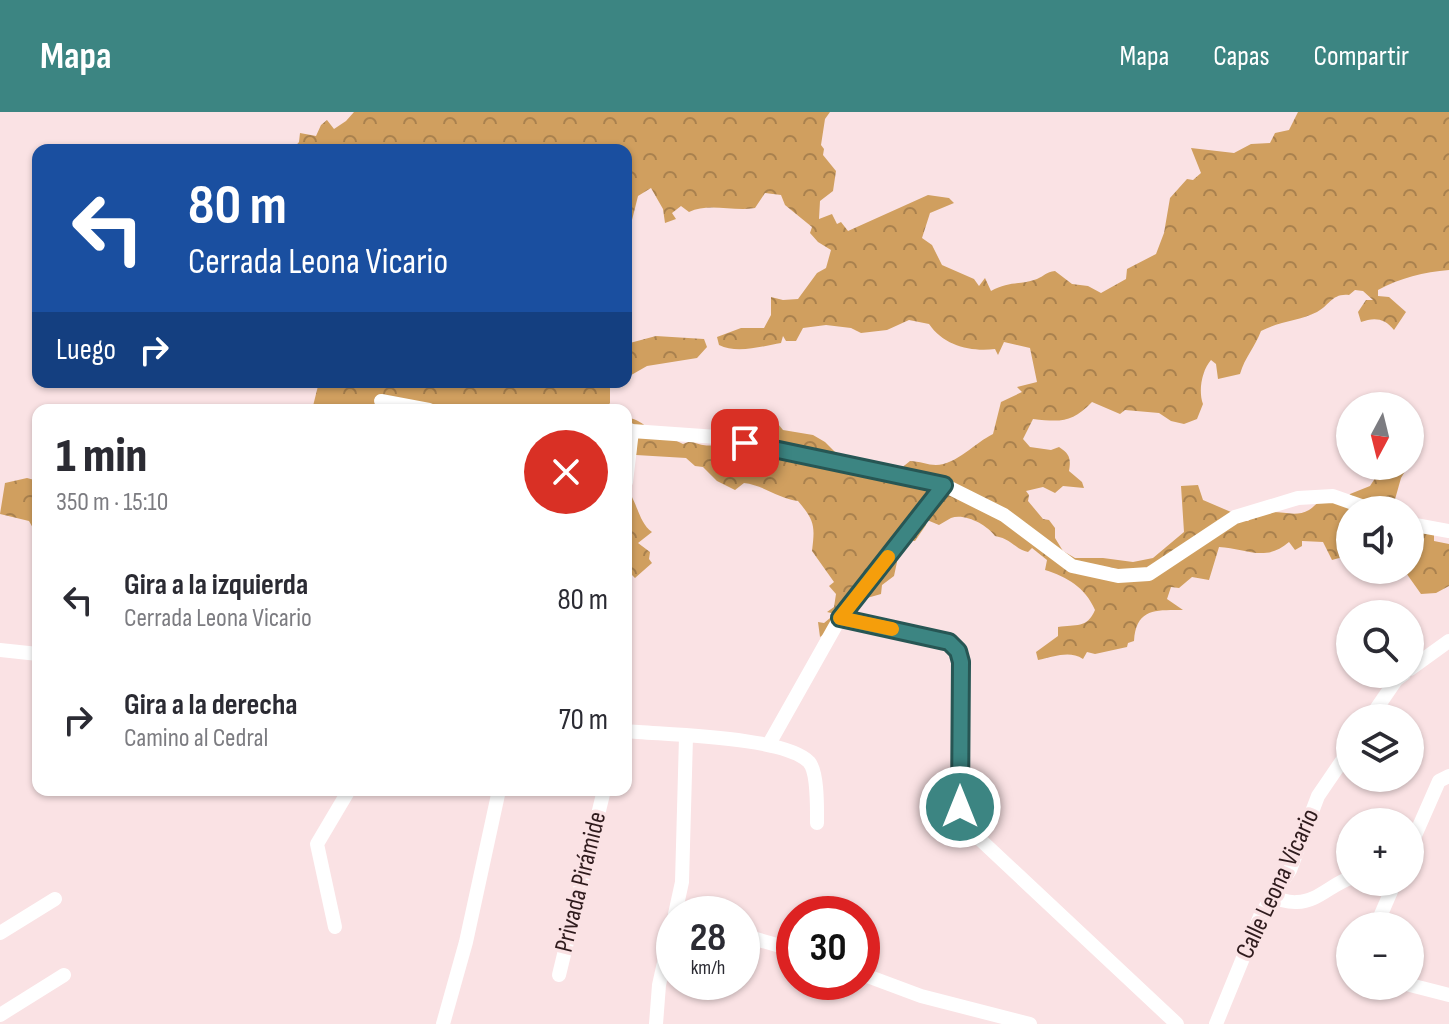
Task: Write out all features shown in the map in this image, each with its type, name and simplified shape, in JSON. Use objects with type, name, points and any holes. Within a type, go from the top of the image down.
[{"type":"street","points":[[381,401],[397,404]]},
{"type":"street","points":[[632,430],[717,437],[944,485],[1004,515],[1072,566],[1118,576],[1149,574],[1235,517],[1298,498],[1336,497]]},
{"type":"street","points":[[769,744],[840,618],[944,485]]},
{"type":"street","points":[[1424,527],[1449,531]]},
{"type":"street","points":[[840,618],[949,642],[958,651],[961,662],[960,807],[970,830],[1177,1024]]},
{"type":"street","points":[[1424,659],[1449,641]]},
{"type":"street","points":[[0,650],[32,653]]},
{"type":"street","points":[[632,732],[769,744],[797,754],[814,770],[817,823]]},
{"type":"street","points":[[679,896],[682,882],[686,737]]},
{"type":"street","name":"Calle Leona Vicario","points":[[1216,1024],[1261,914],[1290,870],[1318,796],[1336,770]]},
{"type":"street","points":[[1424,815],[1439,781],[1449,776]]},
{"type":"street","points":[[335,927],[317,844],[345,796]]},
{"type":"street","points":[[443,1024],[466,942],[498,796]]},
{"type":"street","name":"Privada Pirámide","points":[[559,975],[603,796]]},
{"type":"street","points":[[1271,898],[1299,903],[1316,898],[1336,886]]},
{"type":"street","points":[[0,933],[55,899]]},
{"type":"street","points":[[0,1015],[64,975]]},
{"type":"street","points":[[880,981],[921,996],[1030,1024]]},
{"type":"street","points":[[1424,989],[1449,995]]},
{"type":"street","points":[[656,1024],[658,1000]]},
{"type":"green space","points":[[354,112],[830,112],[825,119],[821,145],[823,155],[836,171],[833,191],[820,201],[819,219],[832,214],[837,224],[841,222],[848,231],[928,195],[949,198],[954,203],[930,213],[922,238],[932,245],[942,265],[974,279],[979,286],[985,278],[991,291],[1055,271],[1072,284],[1088,286],[1101,293],[1126,279],[1127,269],[1156,254],[1164,233],[1170,198],[1187,179],[1193,180],[1201,173],[1191,148],[1234,153],[1251,144],[1270,143],[1275,133],[1289,130],[1298,112],[1449,112],[1449,270],[1412,276],[1378,290],[1378,296],[1389,297],[1406,312],[1394,330],[1379,320],[1361,322],[1358,312],[1366,300],[1373,300],[1363,291],[1355,290],[1349,295],[1335,298],[1310,315],[1261,331],[1240,374],[1218,379],[1216,364],[1211,360],[1202,381],[1203,404],[1197,419],[1184,424],[1171,421],[1159,413],[1125,410],[1120,414],[1092,402],[1066,420],[1033,419],[1023,439],[1030,447],[1051,450],[1059,447],[1069,457],[1069,471],[1082,482],[1084,488],[1063,486],[1055,493],[1043,487],[1026,491],[1028,501],[1055,528],[1055,538],[1063,551],[1075,558],[1133,562],[1153,558],[1184,532],[1181,486],[1198,485],[1203,500],[1238,515],[1242,521],[1272,512],[1302,513],[1323,497],[1336,499],[1336,559],[1332,560],[1323,542],[1302,541],[1302,546],[1295,550],[1289,542],[1272,552],[1263,553],[1219,547],[1209,580],[1192,577],[1179,588],[1171,587],[1167,599],[1183,610],[1149,613],[1139,622],[1134,641],[1127,647],[1095,654],[1087,652],[1083,659],[1067,655],[1038,660],[1036,652],[1058,636],[1058,627],[1080,624],[1092,616],[1095,610],[1086,595],[1068,580],[1045,570],[1047,560],[1032,548],[1024,551],[975,521],[957,517],[939,525],[927,520],[915,541],[907,540],[892,550],[897,562],[894,576],[882,585],[881,594],[853,602],[856,610],[820,637],[818,622],[824,623],[835,614],[827,612],[834,607],[836,594],[829,586],[834,582],[812,551],[812,524],[798,501],[744,483],[735,490],[686,458],[636,455],[637,440],[632,441],[632,419],[683,444],[691,441],[712,446],[750,445],[759,433],[756,423],[774,419],[783,430],[813,435],[825,442],[847,464],[899,470],[910,461],[943,464],[993,434],[1001,402],[1022,392],[1017,387],[1037,382],[1030,348],[1004,342],[998,355],[995,349],[959,346],[942,338],[929,324],[909,320],[887,330],[861,333],[851,328],[826,325],[803,328],[796,341],[786,341],[783,336],[781,343],[726,348],[719,345],[717,337],[741,328],[764,328],[771,315],[771,297],[798,299],[817,273],[826,268],[831,250],[818,242],[810,233],[812,227],[785,205],[781,195],[765,193],[755,208],[713,207],[689,212],[681,206],[672,213],[676,219],[665,223],[663,209],[651,188],[638,196],[632,220],[632,144],[297,144],[300,133],[316,136],[327,120],[334,129]]},
{"type":"green space","points":[[656,336],[704,339],[707,347],[697,358],[647,366],[632,375],[632,342]]},
{"type":"green space","points":[[318,388],[610,388],[609,404],[314,404]]},
{"type":"green space","points":[[32,479],[32,526],[29,521],[0,514],[5,483]]},
{"type":"green space","points":[[1374,480],[1400,480],[1396,496],[1349,496],[1370,486]]},
{"type":"green space","points":[[632,497],[644,523],[652,532],[638,543],[650,552],[652,563],[635,578],[632,575]]},
{"type":"green space","points":[[1424,528],[1434,533],[1434,541],[1449,544],[1449,586],[1436,593],[1421,594],[1414,584],[1424,584]]},
{"type":"slow traffic","points":[[888,557],[840,618],[892,629]]},
{"type":"route","points":[[745,443],[944,485],[840,618],[949,642],[958,651],[961,662],[960,807]]}]
